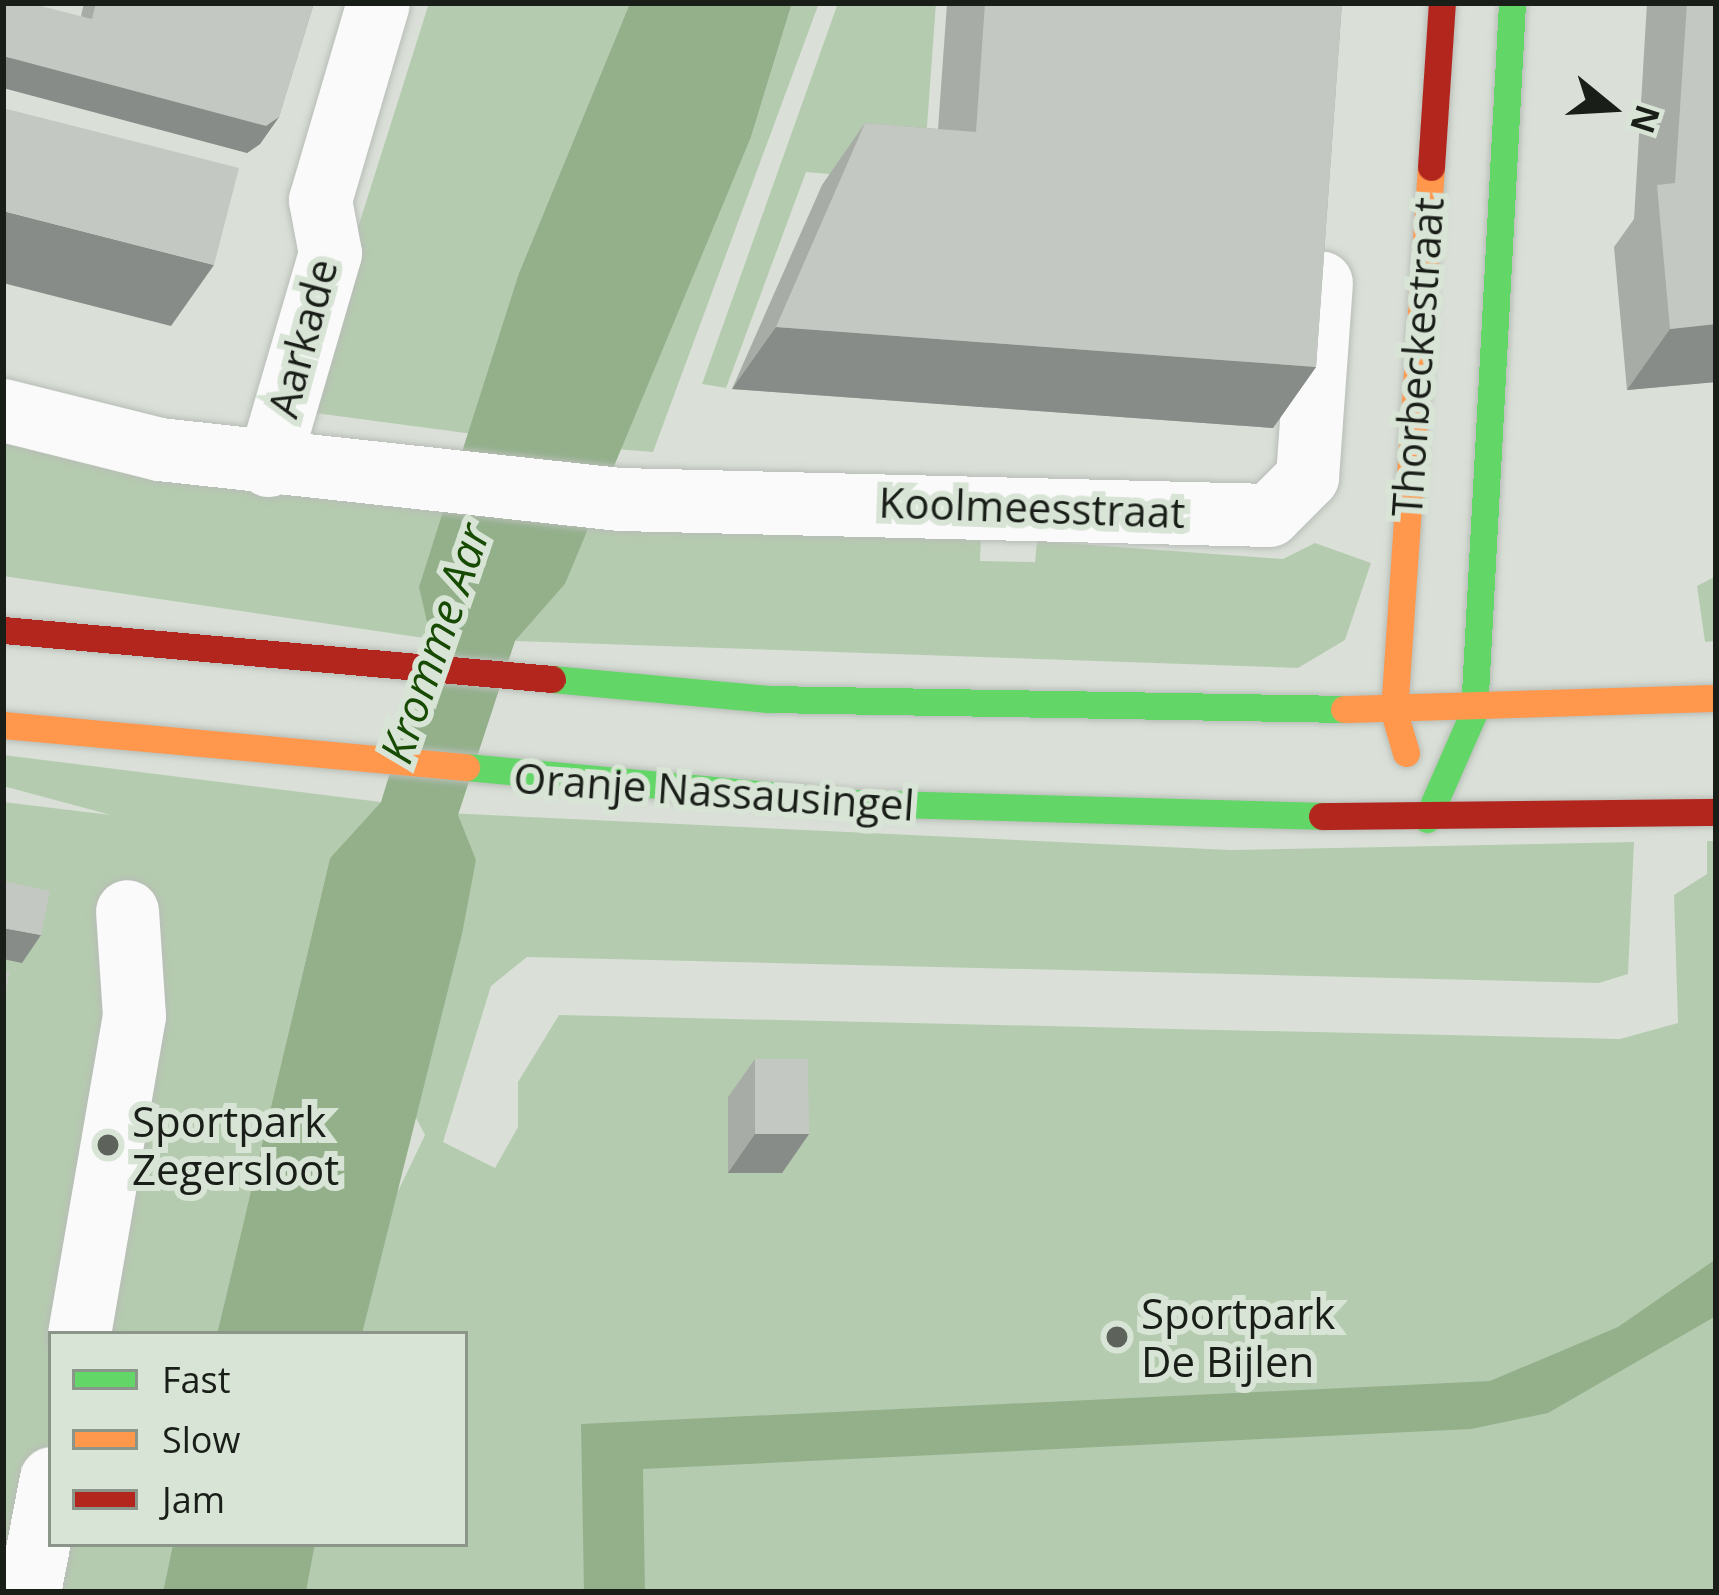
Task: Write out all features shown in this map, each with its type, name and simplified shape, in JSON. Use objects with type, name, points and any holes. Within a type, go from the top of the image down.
[{"type":"main road","name":"Thorbeckestraat","points":[[1394,712],[1442,3]]},
{"type":"main road","name":"Thorbeckestraat","points":[[1474,712],[1512,3]]},
{"type":"main road","points":[[3,630],[399,673],[768,699],[1474,712],[1716,698]]},
{"type":"main road","points":[[1394,712],[1427,819]]},
{"type":"main road","points":[[1427,819],[1474,712]]},
{"type":"main road","name":"Oranje Nassausingel","points":[[3,724],[492,776],[857,803],[1427,819],[1716,812]]},
{"type":"street","name":"Aarkade","points":[[268,465],[330,253],[320,200],[379,3]]},
{"type":"street","name":"Koolmeesstraat","points":[[3,410],[268,465],[433,477],[620,499],[1269,515],[1307,477],[1326,216]]},
{"type":"street","points":[[80,1331],[134,1016],[127,911]]},
{"type":"street","points":[[29,1592],[48,1494]]},
{"type":"shaded area","points":[[429,3],[630,3],[519,273],[473,434],[300,411]]},
{"type":"shaded area","points":[[792,3],[819,3],[653,452],[616,449],[751,137]]},
{"type":"shaded area","points":[[838,3],[936,3],[923,182],[806,172],[726,388],[702,384]]},
{"type":"shaded area","points":[[3,428],[446,505],[431,639],[3,576]]},
{"type":"shaded area","points":[[588,520],[981,537],[980,561],[1035,562],[1037,541],[1283,559],[1315,543],[1371,563],[1345,640],[1298,668],[515,641],[565,584]]},
{"type":"shaded area","points":[[1716,576],[1716,641],[1705,642],[1697,586]]},
{"type":"shaded area","name":"Sportpark Zegersloot","points":[[3,755],[381,802],[330,858],[218,1331],[48,1331],[48,1547],[172,1547],[163,1592],[3,1592],[3,802],[111,815],[3,786]]},
{"type":"shaded area","name":"Sportpark De Bijlen","points":[[446,813],[1230,850],[1634,842],[1628,974],[1599,983],[527,957],[491,986],[443,1142],[495,1168],[518,1127],[518,1082],[559,1015],[1620,1039],[1678,1023],[1674,895],[1707,874],[1707,841],[1716,841],[1716,1592],[306,1592],[314,1547],[468,1547],[468,1331],[363,1331],[390,1208],[425,1135],[415,1116],[476,860]]},
{"type":"water","name":"Kromme Aar","points":[[630,3],[792,3],[751,137],[565,584],[515,641],[458,815],[476,860],[462,934],[363,1331],[218,1331],[330,858],[381,802],[431,639],[419,587],[519,273]]},
{"type":"water","points":[[1716,1259],[1716,1316],[1548,1413],[1471,1429],[643,1469],[645,1592],[584,1592],[581,1424],[1490,1381],[1618,1327]]},
{"type":"water","points":[[172,1547],[314,1547],[306,1592],[163,1592]]},
{"type":"building","points":[[3,3],[29,3],[92,19],[96,3],[314,3],[279,117],[266,126],[3,56]]},
{"type":"building","points":[[985,3],[1342,3],[1316,367],[776,327],[865,123],[976,132]]},
{"type":"building","points":[[1687,3],[1716,3],[1716,324],[1670,329],[1657,185],[1675,183]]},
{"type":"building","points":[[3,108],[239,168],[214,265],[3,211]]},
{"type":"building","points":[[3,881],[50,891],[41,935],[3,928]]},
{"type":"building","points":[[3,970],[10,971],[3,1006]]},
{"type":"building","points":[[755,1059],[808,1059],[809,1134],[755,1134]]},
{"type":"traffic: fast","points":[[1427,819],[1474,712],[1512,3]]},
{"type":"traffic: fast","points":[[552,679],[768,699],[1344,709]]},
{"type":"traffic: fast","points":[[466,767],[857,803],[1322,816]]},
{"type":"traffic: slow","points":[[1406,753],[1394,712],[1431,167]]},
{"type":"traffic: slow","points":[[1344,709],[1716,698]]},
{"type":"traffic: slow","points":[[3,725],[466,767]]},
{"type":"traffic: jam","points":[[1431,167],[1442,3]]},
{"type":"traffic: jam","points":[[3,630],[552,679]]},
{"type":"traffic: jam","points":[[1322,816],[1716,812]]},
{"type":"place","name":"Sportpark Zegersloot","points":[[108,1145]]},
{"type":"place","name":"Sportpark De Bijlen","points":[[1117,1337]]}]
